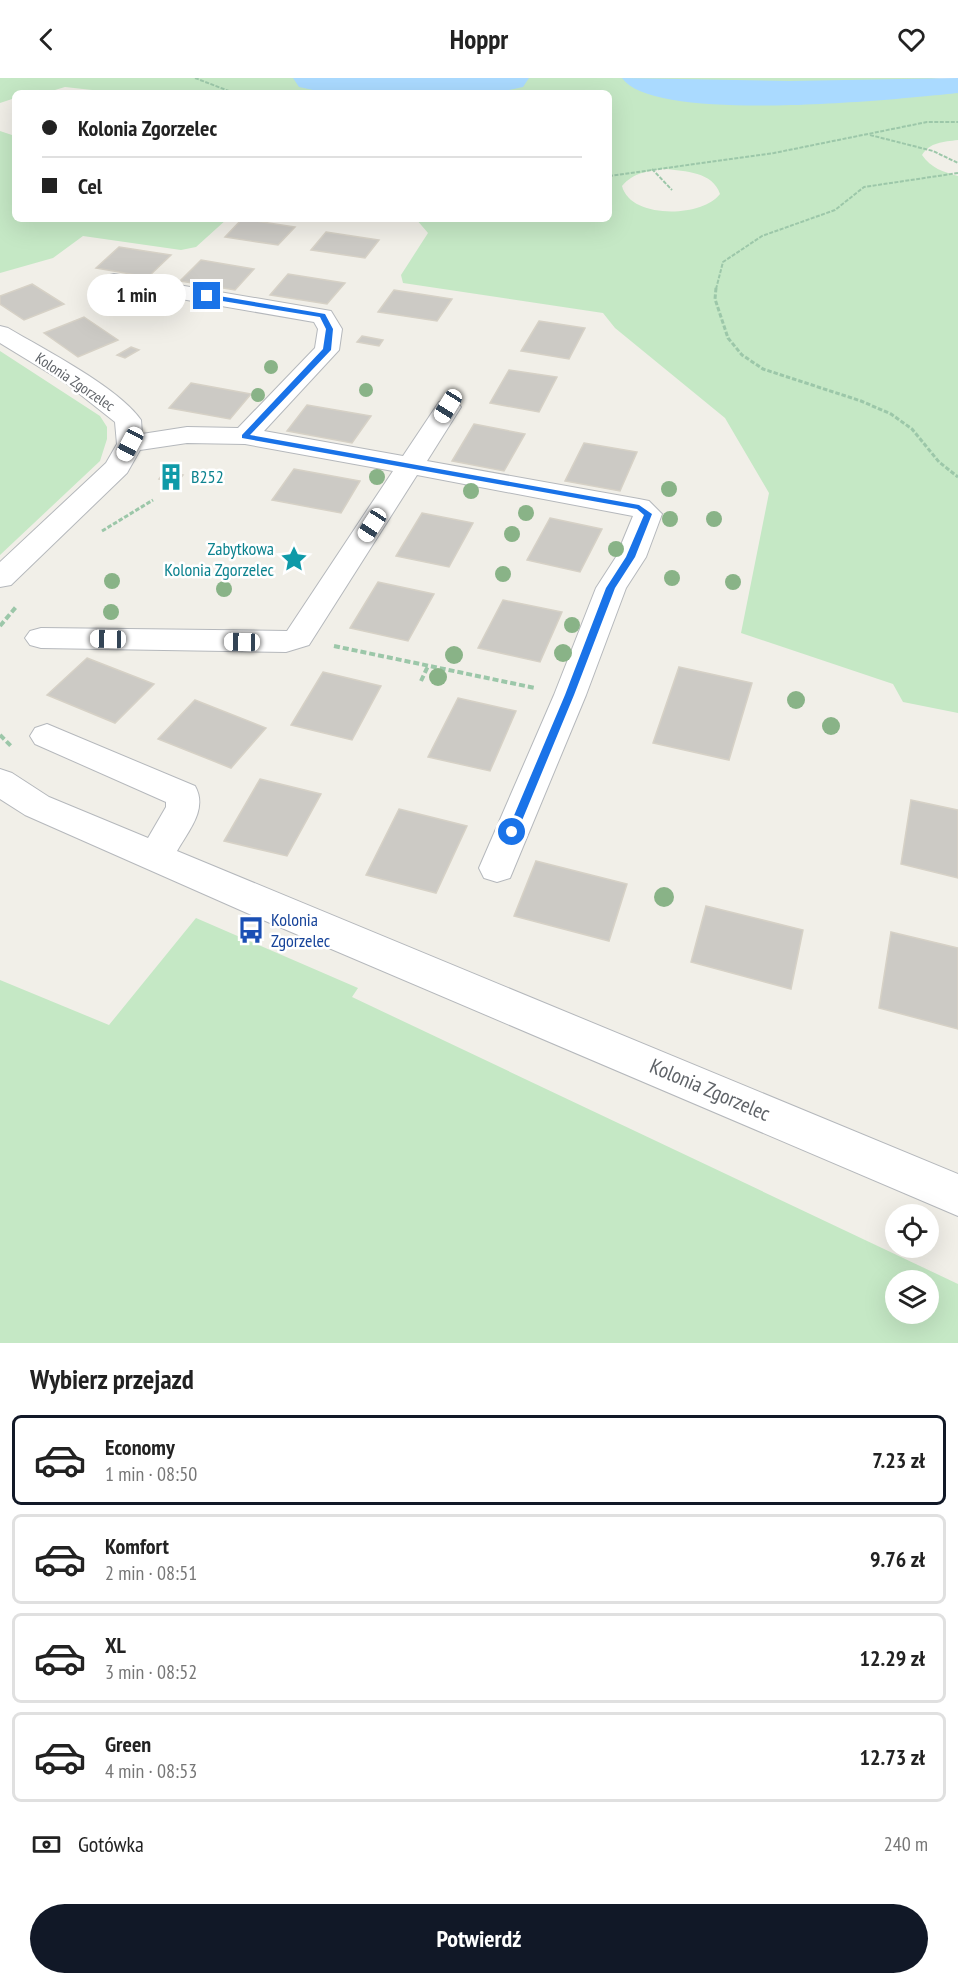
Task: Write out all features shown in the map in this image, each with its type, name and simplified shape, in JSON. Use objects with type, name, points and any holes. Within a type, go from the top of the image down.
[{"type":"street","points":[[114,281],[322,316],[330,329],[327,350],[245,436]]},
{"type":"street","name":"Kolonia Zgorzelec","points":[[0,333],[108,402],[128,420],[130,444]]},
{"type":"street","points":[[41,638],[286,642],[298,638],[411,467],[448,406]]},
{"type":"street","points":[[0,578],[117,467],[130,444],[187,435],[245,436],[639,507],[648,514],[631,557],[611,588],[570,695],[497,868]]},
{"type":"street","points":[[47,736],[183,795],[184,807],[156,856]]},
{"type":"street","name":"Kolonia Zgorzelec","points":[[0,782],[37,806],[958,1196]]},
{"type":"path","points":[[195,78],[226,90]]},
{"type":"path","points":[[612,176],[774,153],[927,122],[958,122]]},
{"type":"path","points":[[868,135],[933,151],[958,163]]},
{"type":"path","points":[[652,169],[672,190]]},
{"type":"path","points":[[958,173],[864,187],[835,210],[762,237],[723,262],[717,279],[715,299],[728,338],[742,355],[763,369],[861,401],[891,414],[912,429],[939,462],[958,477]]},
{"type":"path","points":[[298,638],[570,695]]},
{"type":"path","points":[[421,681],[428,666]]},
{"type":"green space","points":[[0,78],[941,78],[857,87],[860,96],[958,84],[958,140],[933,145],[922,155],[938,169],[958,176],[958,713],[903,702],[893,684],[741,633],[769,493],[725,418],[615,328],[603,313],[403,283],[401,275],[428,233],[419,222],[612,222],[612,90],[92,90],[65,87],[55,90],[12,90],[12,99],[0,103]],"holes":[[[665,169],[689,172],[711,181],[720,194],[711,202],[698,208],[667,211],[638,205],[628,197],[622,186],[631,178],[642,173]]]},
{"type":"green space","points":[[0,131],[12,135],[12,222],[224,222],[196,247],[181,250],[83,236],[53,258],[0,273]]},
{"type":"green space","points":[[0,351],[100,416],[107,427],[107,439],[100,461],[0,555]]},
{"type":"green space","points":[[196,918],[358,988],[352,997],[885,1249],[885,1258],[903,1258],[928,1270],[885,1270],[885,1324],[939,1324],[939,1275],[958,1284],[958,1343],[0,1343],[0,980],[109,1025]]},
{"type":"building","points":[[239,222],[262,222],[295,227],[278,245],[225,237]]},
{"type":"building","points":[[326,232],[379,240],[365,258],[311,250]]},
{"type":"building","points":[[119,247],[171,255],[148,277],[96,268]]},
{"type":"building","points":[[201,260],[254,269],[235,290],[180,281]]},
{"type":"building","points":[[288,274],[345,283],[327,304],[270,295]]},
{"type":"building","points":[[32,284],[64,304],[24,320],[0,304],[0,296]]},
{"type":"building","points":[[394,290],[452,299],[437,321],[378,312]]},
{"type":"building","points":[[84,317],[118,340],[78,357],[44,333]]},
{"type":"building","points":[[539,321],[585,328],[569,359],[521,351]]},
{"type":"building","points":[[362,336],[383,340],[379,346],[357,342]]},
{"type":"building","points":[[131,347],[139,350],[125,358],[117,355]]},
{"type":"building","points":[[509,370],[557,377],[539,412],[490,403]]},
{"type":"building","points":[[191,383],[251,394],[230,419],[169,408]]},
{"type":"building","points":[[307,405],[371,416],[352,443],[287,431]]},
{"type":"building","points":[[474,424],[525,434],[504,471],[452,461]]},
{"type":"building","points":[[584,443],[637,452],[620,491],[565,481]]},
{"type":"building","points":[[294,469],[360,481],[341,513],[272,500]]},
{"type":"building","name":"B252","points":[[165,471],[183,475],[177,483],[159,479]]},
{"type":"building","points":[[422,513],[473,523],[449,567],[396,556]]},
{"type":"building","points":[[550,518],[602,529],[580,572],[527,560]]},
{"type":"building","points":[[378,582],[434,594],[408,641],[350,628]]},
{"type":"building","points":[[503,600],[562,612],[540,662],[478,648]]},
{"type":"building","points":[[87,658],[154,684],[115,723],[47,695]]},
{"type":"building","points":[[679,667],[752,683],[729,760],[653,743]]},
{"type":"building","points":[[323,672],[381,686],[352,740],[291,725]]},
{"type":"building","points":[[458,698],[516,711],[490,771],[428,757]]},
{"type":"building","points":[[195,700],[266,728],[231,768],[158,739]]},
{"type":"building","points":[[260,779],[321,794],[287,856],[224,841]]},
{"type":"building","points":[[911,800],[958,810],[958,878],[901,864]]},
{"type":"building","points":[[399,809],[467,826],[436,893],[366,875]]},
{"type":"building","points":[[536,861],[627,884],[609,941],[514,916]]},
{"type":"building","points":[[706,906],[803,930],[791,989],[691,962]]},
{"type":"building","points":[[891,932],[958,948],[958,1029],[879,1008]]},
{"type":"waterway","points":[[313,78],[365,81],[509,78]]},
{"type":"waterway","points":[[642,78],[687,89],[761,93],[846,91],[958,81]]},
{"type":"place","name":"B252","points":[[171,477]]},
{"type":"place","name":"Zabytkowa Kolonia Zgorzelec","points":[[294,559]]},
{"type":"place","name":"Kolonia Zgorzelec","points":[[251,930]]},
{"type":"route","points":[[207,296],[322,316],[330,329],[327,350],[245,436],[639,507],[648,514],[631,557],[611,588],[570,695],[512,832]]}]
